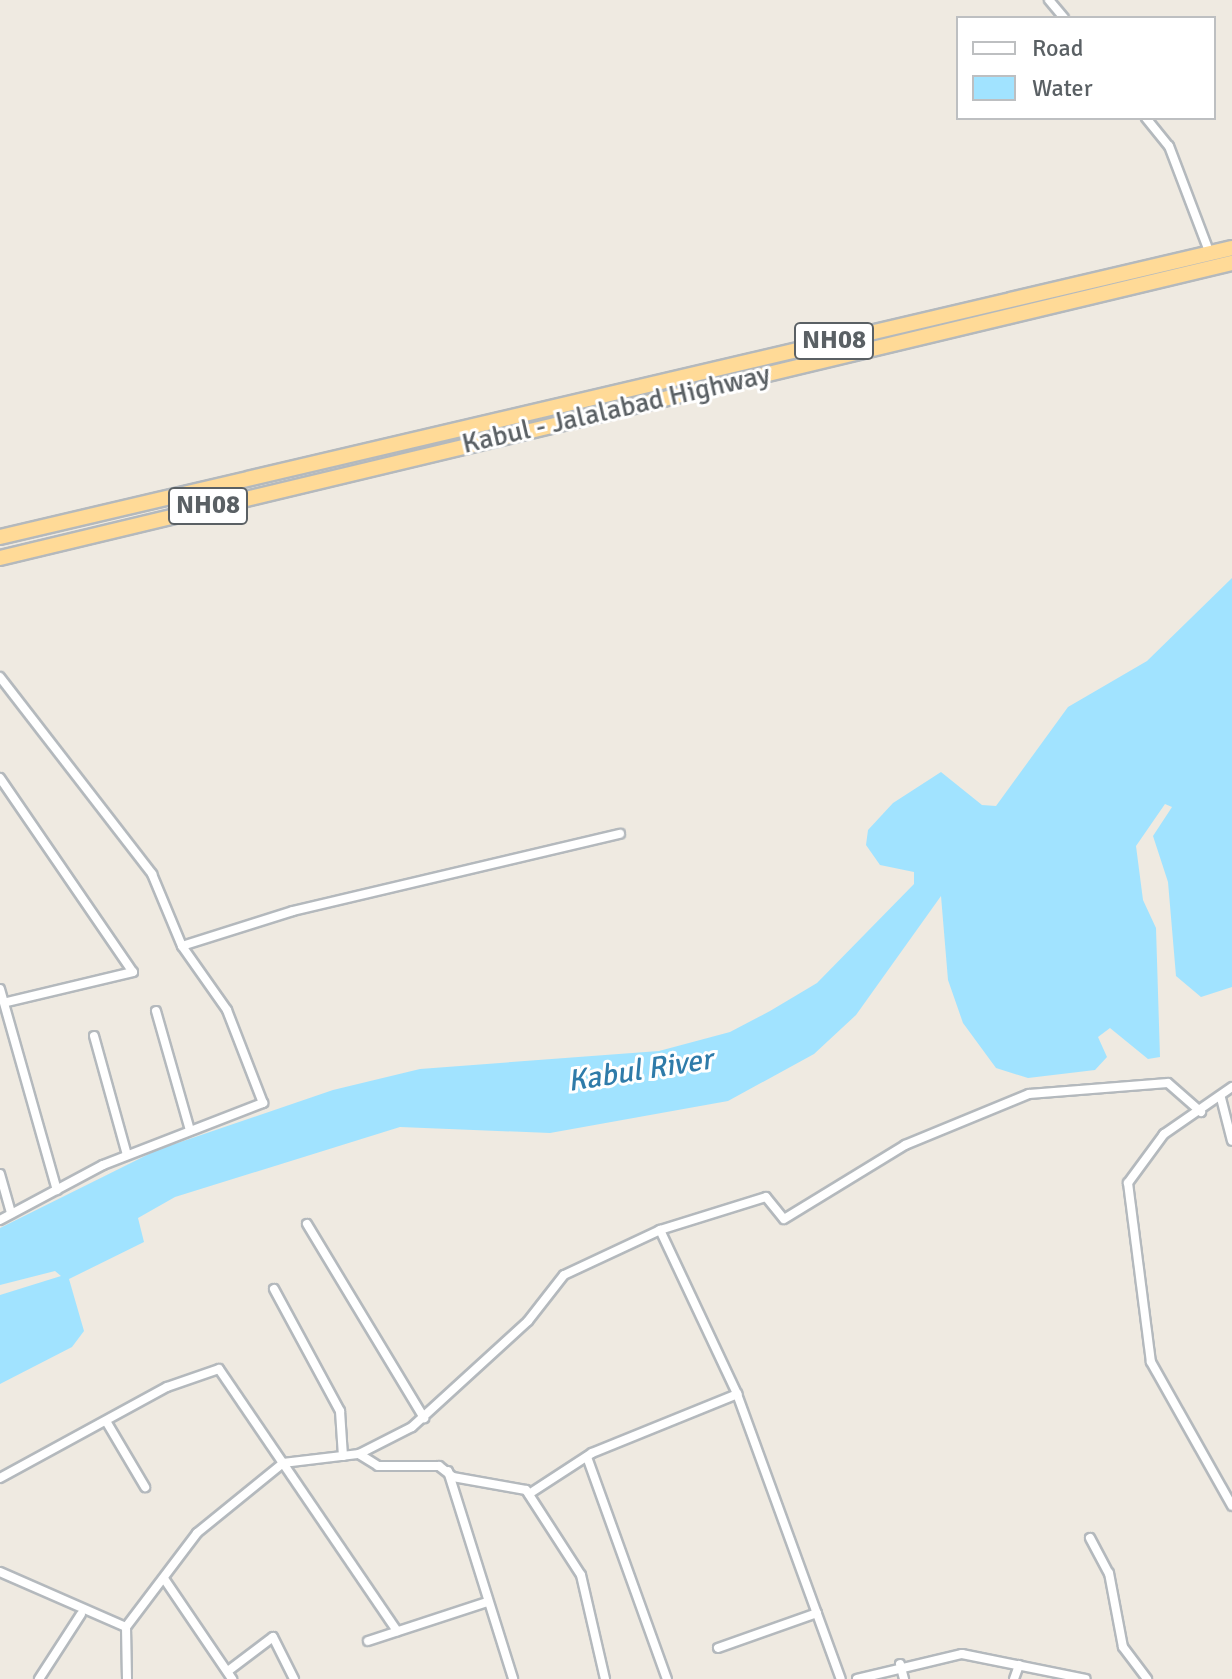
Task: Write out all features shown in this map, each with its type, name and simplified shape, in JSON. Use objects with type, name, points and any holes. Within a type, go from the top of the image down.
[{"type":"highway","name":"Kabul - Jalalabad Highway","points":[[0,537],[436,433],[1172,270],[1210,254],[1231,254]]},
{"type":"highway","name":"Kabul - Jalalabad Highway","points":[[0,558],[621,408],[1231,254]]},
{"type":"highway","points":[[617,392],[621,408]]},
{"type":"highway","points":[[251,479],[256,494]]},
{"type":"street","points":[[1049,0],[1062,16]]},
{"type":"street","points":[[1148,120],[1169,146],[1210,254]]},
{"type":"street","points":[[0,677],[152,874],[182,946],[227,1010],[263,1103],[127,1155],[0,1220]]},
{"type":"street","points":[[0,778],[133,972],[7,1002]]},
{"type":"street","points":[[182,946],[293,911],[620,834]]},
{"type":"street","points":[[0,989],[7,1002],[57,1190]]},
{"type":"street","points":[[156,1011],[190,1130]]},
{"type":"street","points":[[94,1036],[127,1155]]},
{"type":"street","points":[[127,1679],[126,1627],[165,1580],[197,1533],[283,1463],[359,1454],[424,1418],[528,1321],[564,1275],[660,1230],[766,1197],[784,1219],[905,1145],[1029,1094],[1168,1083],[1201,1112]]},
{"type":"street","points":[[1232,1087],[1201,1112],[1164,1134],[1128,1183],[1151,1362],[1232,1506]]},
{"type":"street","points":[[1221,1098],[1232,1141]]},
{"type":"street","points":[[0,1174],[11,1213]]},
{"type":"street","points":[[307,1224],[424,1418]]},
{"type":"street","points":[[660,1230],[737,1394],[841,1679]]},
{"type":"street","points":[[274,1289],[340,1411],[343,1456]]},
{"type":"street","points":[[0,1478],[106,1421],[219,1369],[397,1631]]},
{"type":"street","points":[[529,1494],[587,1457],[737,1394]]},
{"type":"street","points":[[106,1421],[145,1487]]},
{"type":"street","points":[[359,1454],[378,1466],[448,1470],[510,1482],[529,1494],[581,1575],[605,1679]]},
{"type":"street","points":[[587,1457],[667,1679]]},
{"type":"street","points":[[448,1470],[513,1679]]},
{"type":"street","points":[[1090,1538],[1109,1573],[1123,1647],[1147,1679]]},
{"type":"street","points":[[0,1572],[81,1614],[126,1627]]},
{"type":"street","points":[[165,1580],[230,1675],[273,1637],[294,1679]]},
{"type":"street","points":[[368,1641],[487,1602]]},
{"type":"street","points":[[718,1648],[817,1613]]},
{"type":"street","points":[[39,1679],[81,1614]]},
{"type":"street","points":[[857,1679],[900,1664],[962,1654],[1086,1679]]},
{"type":"street","points":[[900,1664],[904,1679]]},
{"type":"street","points":[[1014,1679],[1019,1665]]},
{"type":"water","name":"Kabul River","points":[[1232,578],[1232,987],[1201,997],[1176,976],[1168,882],[1153,836],[1172,807],[1165,804],[1136,846],[1143,900],[1156,928],[1160,1057],[1148,1059],[1110,1028],[1098,1037],[1107,1057],[1095,1070],[1028,1078],[996,1068],[963,1023],[948,980],[941,896],[856,1015],[814,1054],[728,1101],[550,1133],[400,1127],[175,1197],[138,1218],[144,1242],[69,1279],[84,1331],[72,1347],[0,1384],[0,1295],[61,1276],[55,1271],[0,1285],[0,1228],[157,1150],[333,1090],[420,1069],[659,1051],[730,1032],[770,1011],[817,983],[914,884],[914,872],[880,865],[866,845],[868,830],[893,803],[941,772],[982,805],[996,806],[1068,707],[1147,661]]}]
